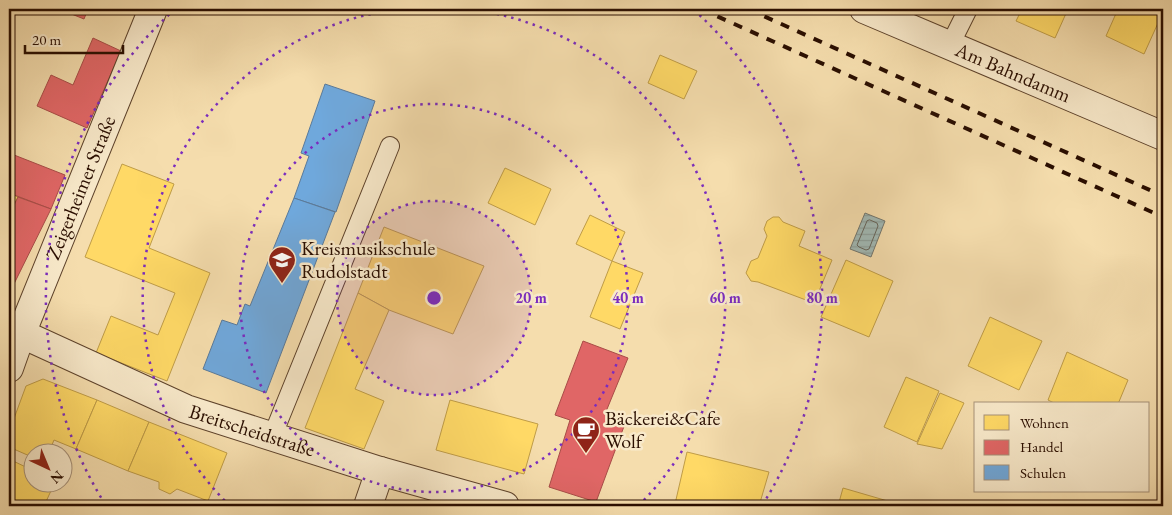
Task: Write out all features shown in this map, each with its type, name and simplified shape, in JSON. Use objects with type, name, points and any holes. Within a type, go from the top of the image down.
[{"type":"street","name":"Zeigerheimer Straße","points":[[9,368],[15,331],[153,9]]},
{"type":"street","name":"Am Bahndamm","points":[[864,9],[1163,136]]},
{"type":"street","name":"Breitscheidstraße","points":[[15,331],[186,409],[380,471],[505,506]]},
{"type":"street","points":[[368,506],[380,471]]},
{"type":"lane","points":[[950,45],[968,9]]},
{"type":"lane","points":[[272,437],[390,146]]},
{"type":"water","points":[[865,213],[885,221],[871,257],[850,249]]},
{"type":"building: Wohnen","points":[[1022,9],[1068,9],[1055,38],[1016,21]]},
{"type":"building: Wohnen","points":[[1118,9],[1163,9],[1144,54],[1106,36]]},
{"type":"building: Wohnen","points":[[660,55],[697,71],[684,99],[648,83]]},
{"type":"building: Wohnen","points":[[122,164],[174,184],[149,248],[210,273],[167,381],[96,353],[111,316],[158,335],[175,293],[85,257]]},
{"type":"building: Wohnen","points":[[505,168],[551,189],[535,225],[488,203]]},
{"type":"building: Wohnen","points":[[9,193],[18,197],[10,212],[9,212]]},
{"type":"building: Wohnen","points":[[590,215],[625,232],[612,261],[576,244]]},
{"type":"building: Wohnen","points":[[773,217],[779,217],[783,222],[805,231],[799,246],[832,260],[814,303],[751,281],[746,273],[751,261],[758,258],[767,236],[764,229],[767,221]]},
{"type":"building: Wohnen","points":[[384,227],[484,266],[453,334],[389,310],[358,293]]},
{"type":"building: Wohnen","points":[[846,260],[893,281],[869,337],[821,317]]},
{"type":"building: Wohnen","points":[[612,261],[643,273],[620,329],[590,317]]},
{"type":"building: Wohnen","points":[[358,293],[389,310],[355,389],[384,401],[364,449],[305,428]]},
{"type":"building: Wohnen","points":[[990,317],[1042,341],[1019,390],[968,366]]},
{"type":"building: Wohnen","points":[[1067,352],[1128,380],[1119,402],[1052,402],[1048,400]]},
{"type":"building: Wohnen","points":[[906,377],[939,391],[917,442],[884,427]]},
{"type":"building: Wohnen","points":[[43,379],[97,400],[76,449],[72,447],[72,442],[54,440],[53,442],[22,442],[22,453],[9,447],[9,432],[26,386]]},
{"type":"building: Wohnen","points":[[940,393],[964,403],[942,449],[917,444]]},
{"type":"building: Wohnen","points":[[97,400],[149,422],[128,471],[76,449]]},
{"type":"building: Wohnen","points":[[450,400],[538,424],[524,474],[436,450]]},
{"type":"building: Wohnen","points":[[149,422],[227,453],[208,501],[177,489],[170,494],[159,489],[159,482],[128,471]]},
{"type":"building: Wohnen","points":[[687,452],[769,472],[759,506],[686,506],[675,504]]},
{"type":"building: Wohnen","points":[[9,459],[22,465],[22,492],[50,492],[44,506],[9,506]]},
{"type":"building: Wohnen","points":[[843,488],[898,504],[898,506],[838,506]]},
{"type":"building: Handel","points":[[59,9],[88,9],[84,19]]},
{"type":"building: Handel","points":[[93,38],[121,51],[87,128],[37,106],[51,75],[73,85]]},
{"type":"building: Handel","points":[[9,153],[65,175],[51,209],[9,193]]},
{"type":"building: Handel","points":[[18,197],[51,209],[9,294],[9,215]]},
{"type":"building: Handel","name":"Bäckerei&Cafe Wolf","points":[[583,341],[628,358],[605,414],[626,421],[596,502],[549,487],[570,420],[555,415]]},
{"type":"building: Schulen","points":[[325,84],[375,101],[336,212],[294,198],[309,156],[301,153]]},
{"type":"building: Schulen","points":[[294,198],[335,212],[266,393],[203,369],[222,320],[237,325],[245,304],[250,306]]},
{"type":"railway","points":[[701,9],[1163,217]]},
{"type":"railway","points":[[748,9],[1163,196]]},
{"type":"place","name":"Kreismusikschule Rudolstadt","points":[[282,284]]},
{"type":"place","name":"Bäckerei&Cafe Wolf","points":[[586,454]]}]
